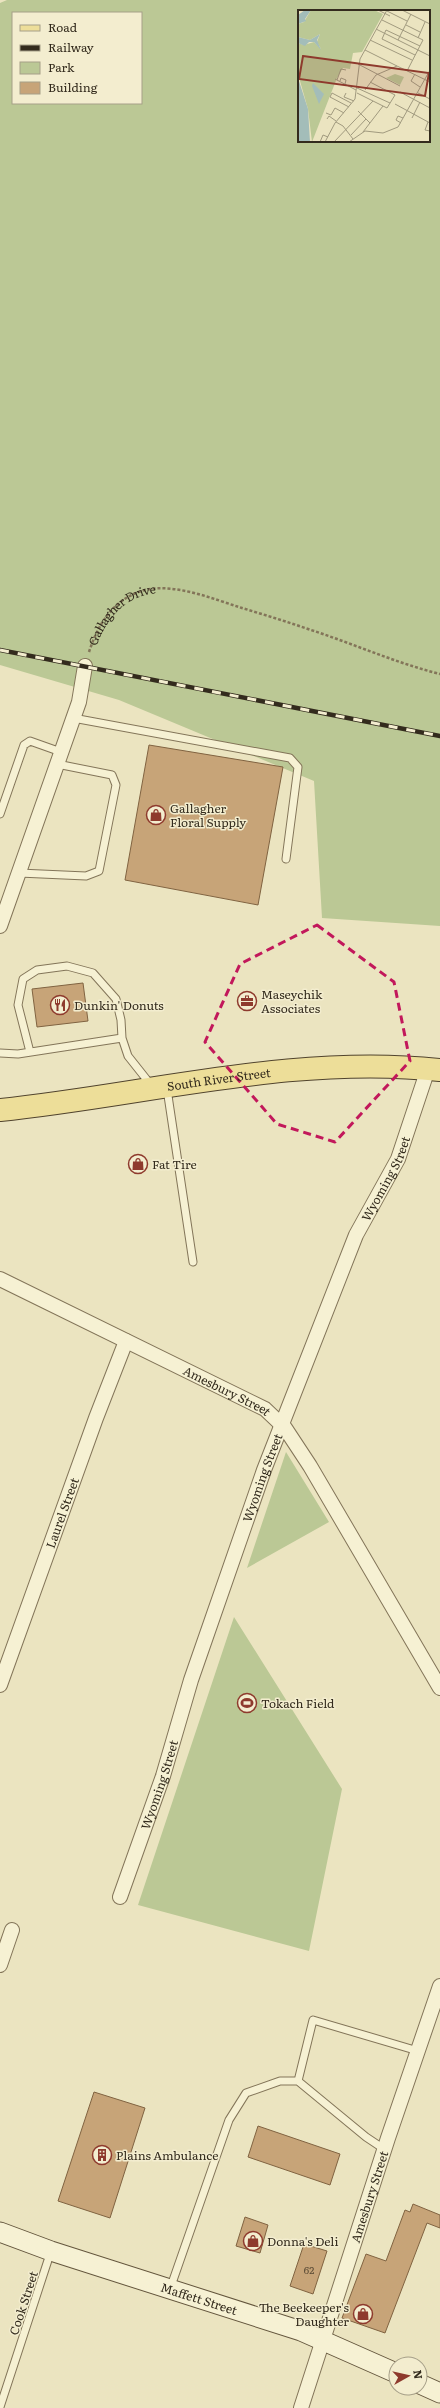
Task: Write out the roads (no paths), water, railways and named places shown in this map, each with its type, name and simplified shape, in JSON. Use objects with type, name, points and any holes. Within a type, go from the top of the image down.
[{"type":"main road","name":"South River Street","points":[[0,1110],[288,1071],[348,1066],[434,1069]]},
{"type":"main road","name":"Maffett Street","points":[[0,2232],[52,2251],[323,2340],[388,2369]]},
{"type":"main road","points":[[428,2388],[440,2393]]},
{"type":"street","name":"Gallagher Drive","points":[[0,926],[4,900],[19,873],[79,702],[85,666]]},
{"type":"street","name":"Wyoming Street","points":[[120,1897],[164,1776],[191,1680],[264,1470],[283,1425],[356,1235],[398,1159],[434,1069]]},
{"type":"street","name":"Amesbury Street","points":[[0,1279],[254,1403],[270,1413],[283,1425],[310,1466],[440,1688]]},
{"type":"street","name":"Laurel Street","points":[[0,1685],[96,1418],[126,1340]]},
{"type":"street","points":[[0,1964],[12,1930]]},
{"type":"street","name":"Amesbury Street","points":[[301,2408],[384,2149],[418,2051],[437,2002],[440,1986]]},
{"type":"lane","points":[[73,718],[290,758],[298,767],[286,859]]},
{"type":"lane","points":[[0,814],[24,745],[30,741],[59,758],[112,775],[116,785],[99,871],[86,876],[19,873]]},
{"type":"lane","points":[[30,1052],[18,1005],[23,979],[37,970],[67,966],[93,973],[116,998],[121,1020],[122,1038],[128,1056],[161,1088],[193,1262]]},
{"type":"lane","points":[[0,1052],[30,1052],[122,1038]]},
{"type":"lane","points":[[298,2081],[313,2020],[418,2051]]},
{"type":"lane","points":[[170,2289],[229,2120],[246,2093],[280,2081],[298,2081],[366,2137],[384,2149]]},
{"type":"lane","name":"Cook Street","points":[[0,2407],[52,2251]]},
{"type":"railway","points":[[0,650],[440,736]]},
{"type":"place","name":"Gallagher Floral Supply","points":[[156,815]]},
{"type":"place","name":"Maseychik Associates","points":[[247,1001]]},
{"type":"place","name":"Dunkin' Donuts","points":[[60,1005]]},
{"type":"place","name":"Fat Tire","points":[[138,1164]]},
{"type":"place","name":"Tokach Field","points":[[247,1703]]},
{"type":"place","name":"Plains Ambulance","points":[[102,2155]]},
{"type":"place","name":"Donna's Deli","points":[[253,2241]]},
{"type":"place","name":"The Beekeeper's Daughter","points":[[363,2314]]}]
